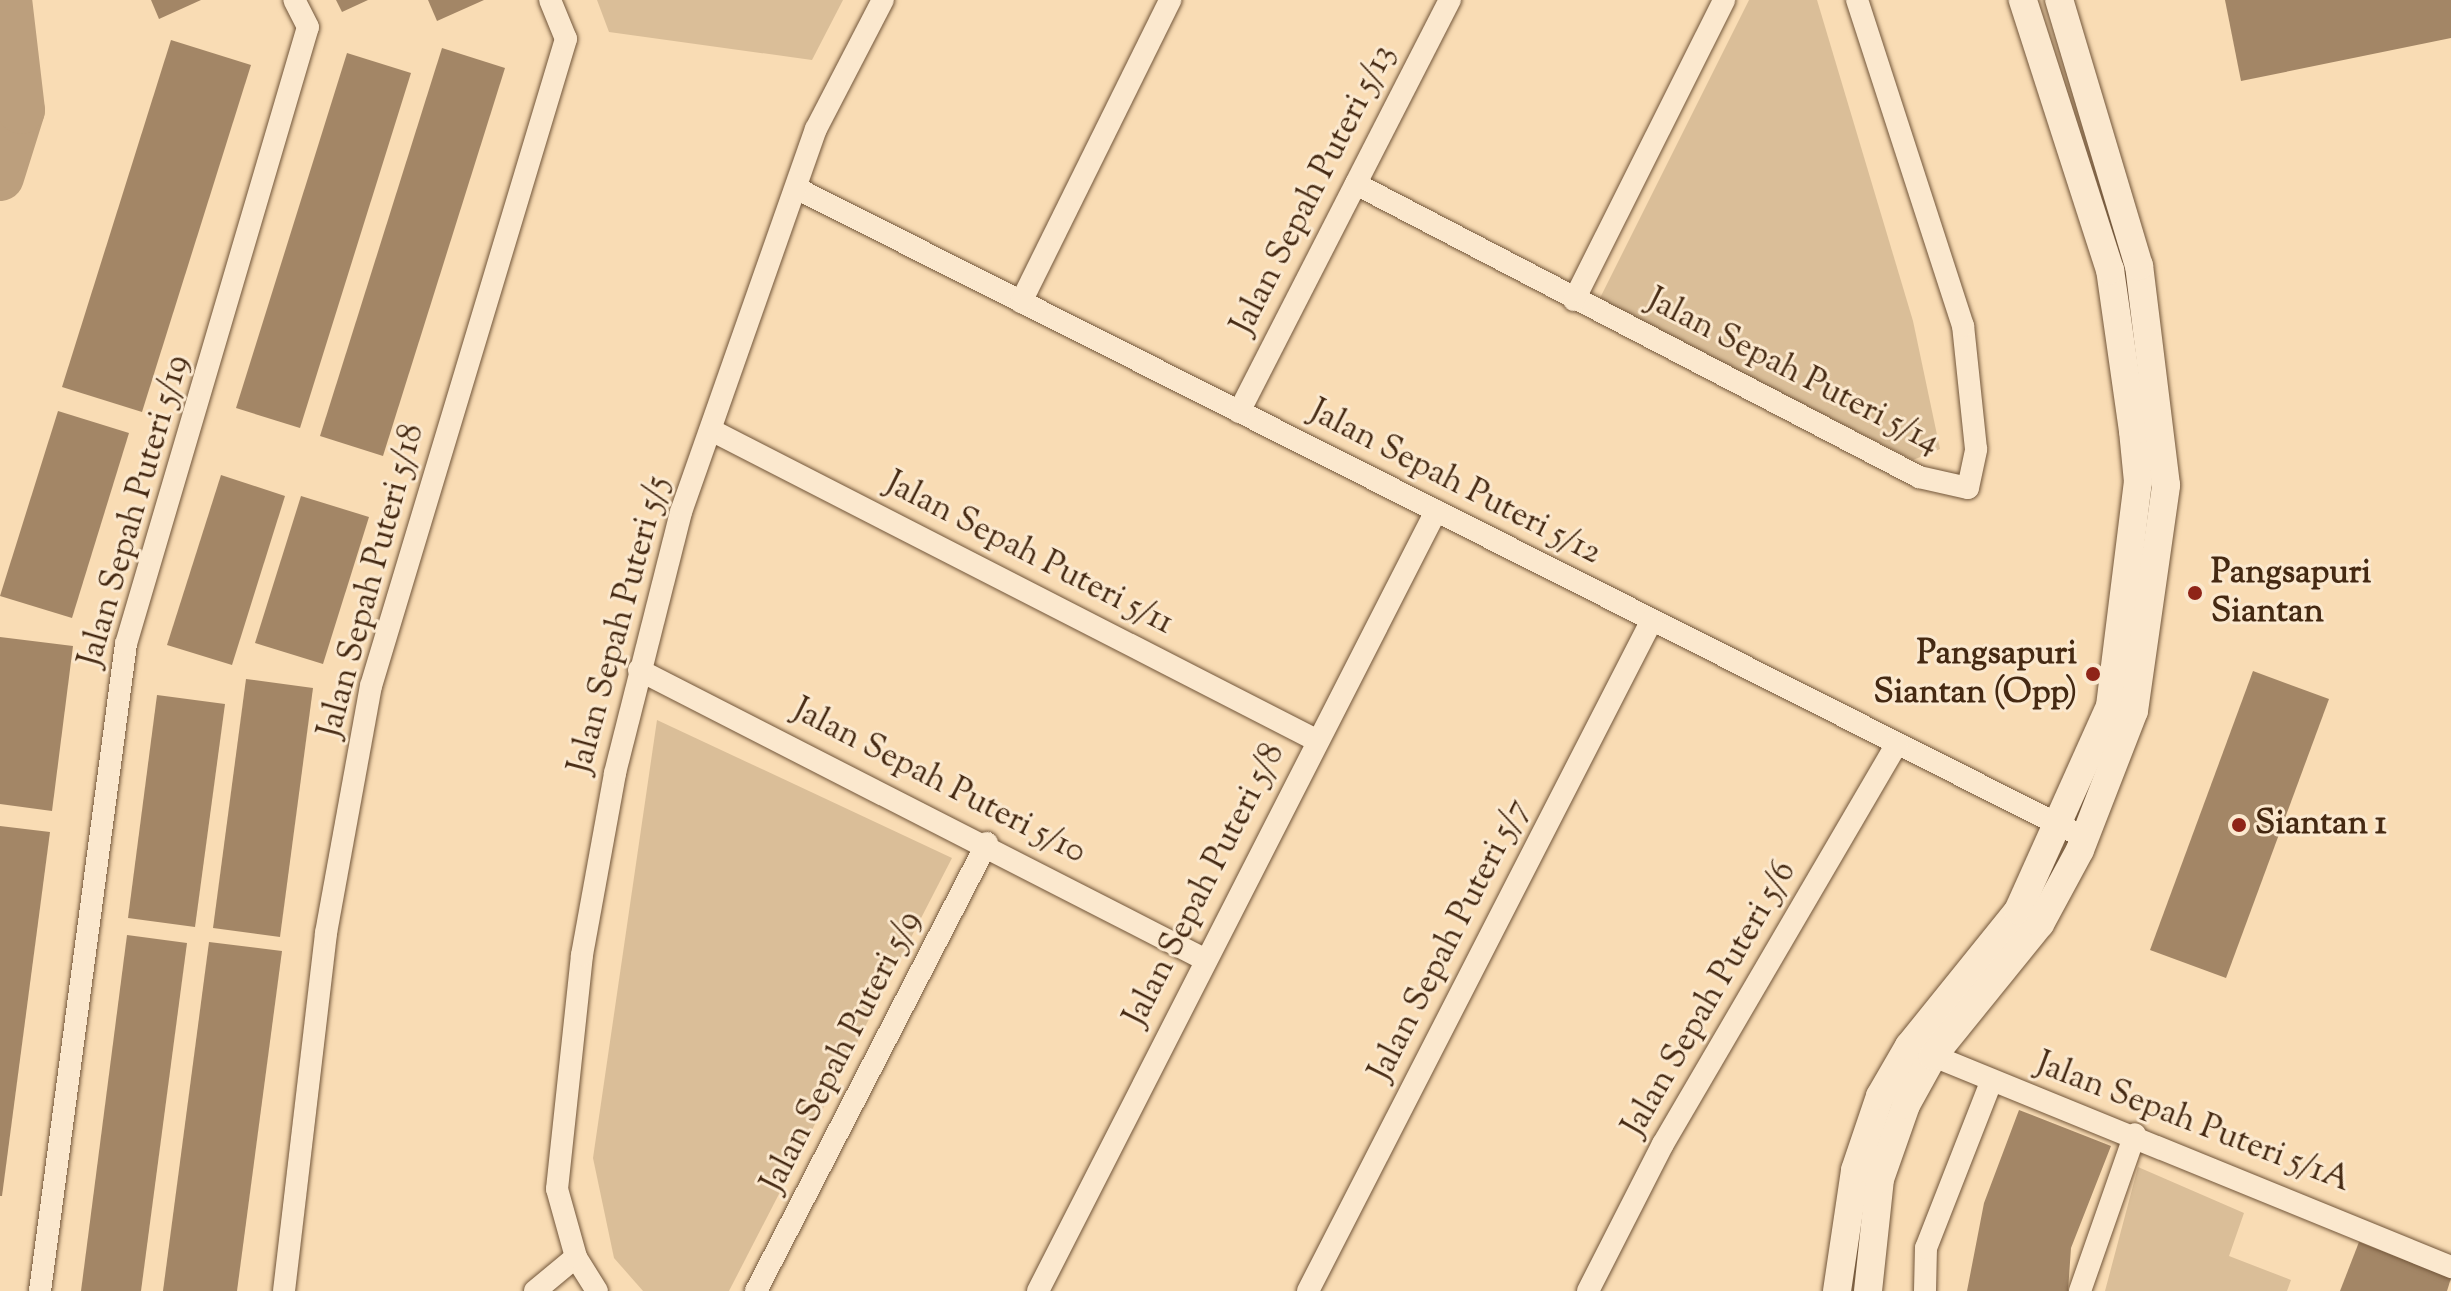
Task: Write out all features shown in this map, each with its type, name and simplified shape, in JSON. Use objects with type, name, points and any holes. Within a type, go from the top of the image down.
[{"type":"street","name":"Jalan Sepah Puteri 5/19","points":[[40,1291],[126,644],[308,27],[294,0]]},
{"type":"street","name":"Jalan Sepah Puteri 5/18","points":[[284,1291],[326,933],[371,686],[566,39],[550,0]]},
{"type":"street","name":"Jalan Sepah Puteri 5/5","points":[[597,1291],[576,1257],[557,1189],[595,868],[639,670],[675,530],[816,129],[883,0]]},
{"type":"street","points":[[1021,302],[1170,0]]},
{"type":"street","name":"Jalan Sepah Puteri 5/13","points":[[1239,412],[1450,0]]},
{"type":"street","points":[[1574,300],[1724,0]]},
{"type":"street","name":"Jalan Sepah Puteri 5/14","points":[[1356,184],[1919,477],[1968,488],[1976,449],[1963,326],[1857,0]]},
{"type":"street","points":[[2023,0],[2110,270],[2138,482],[2110,706],[2072,832]]},
{"type":"street","points":[[1837,1291],[1855,1170],[1880,1096],[1921,1051],[2072,832],[2134,711],[2166,485],[2139,266],[2059,0]]},
{"type":"street","name":"Jalan Sepah Puteri 5/12","points":[[796,188],[2072,832]]},
{"type":"street","name":"Jalan Sepah Puteri 5/11","points":[[711,430],[1316,740]]},
{"type":"street","name":"Jalan Sepah Puteri 5/8","points":[[1038,1291],[1316,740],[1436,511]]},
{"type":"street","name":"Jalan Sepah Puteri 5/7","points":[[1308,1291],[1652,620]]},
{"type":"street","name":"Jalan Sepah Puteri 5/10","points":[[639,670],[987,843],[1206,960]]},
{"type":"street","name":"Jalan Sepah Puteri 5/6","points":[[1588,1291],[1663,1144],[1897,744]]},
{"type":"street","name":"Jalan Sepah Puteri 5/9","points":[[756,1291],[987,843]]},
{"type":"street","points":[[1868,1291],[1880,1179],[1921,1051]]},
{"type":"street","name":"Jalan Sepah Puteri 5/1A","points":[[1921,1051],[1991,1082],[2135,1134],[2451,1267]]},
{"type":"street","points":[[1925,1291],[1926,1248],[1991,1082]]},
{"type":"street","points":[[2080,1291],[2135,1134]]},
{"type":"street","points":[[535,1291],[576,1257]]},
{"type":"shaded area","points":[[597,0],[843,0],[812,60],[609,32]]},
{"type":"shaded area","points":[[1749,0],[1817,0],[1913,321],[1940,449],[1913,460],[1599,300]]},
{"type":"shaded area","points":[[657,720],[952,858],[729,1291],[643,1291],[614,1258],[593,1158]]},
{"type":"shaded area","points":[[2138,1167],[2244,1213],[2229,1256],[2291,1280],[2287,1291],[2105,1291]]},
{"type":"building","points":[[151,0],[201,0],[159,19]]},
{"type":"building","points":[[336,0],[368,0],[342,12]]},
{"type":"building","points":[[428,0],[484,0],[437,21]]},
{"type":"building","points":[[2225,0],[2451,0],[2451,38],[2241,81]]},
{"type":"building","points":[[171,40],[251,65],[142,412],[62,387]]},
{"type":"building","points":[[442,48],[505,68],[383,456],[320,436]]},
{"type":"building","points":[[347,53],[411,73],[300,428],[236,408]]},
{"type":"building","points":[[58,411],[129,433],[72,618],[0,596]]},
{"type":"building","points":[[221,475],[285,496],[232,665],[167,645]]},
{"type":"building","points":[[301,496],[369,517],[323,664],[255,643]]},
{"type":"building","points":[[0,637],[73,646],[52,811],[0,804]]},
{"type":"building","name":"Siantan 1","points":[[2253,671],[2329,699],[2226,978],[2150,950]]},
{"type":"building","points":[[246,679],[313,688],[280,937],[213,928]]},
{"type":"building","points":[[157,695],[225,704],[195,927],[128,918]]},
{"type":"building","points":[[0,826],[50,832],[2,1196],[0,1196]]},
{"type":"building","points":[[127,935],[187,943],[141,1291],[81,1291]]},
{"type":"building","points":[[209,942],[282,951],[237,1291],[163,1291]]},
{"type":"building","points":[[2019,1110],[2111,1146],[2071,1248],[2068,1291],[1967,1291],[1984,1203]]},
{"type":"building","points":[[2359,1242],[2451,1278],[2447,1291],[2340,1291]]},
{"type":"waterway","points":[[0,177],[21,110],[8,0]]},
{"type":"place","name":"Pangsapuri Siantan","points":[[2195,593]]},
{"type":"place","name":"Pangsapuri Siantan (Opp)","points":[[2093,674]]},
{"type":"place","name":"Siantan 1","points":[[2239,825]]}]
